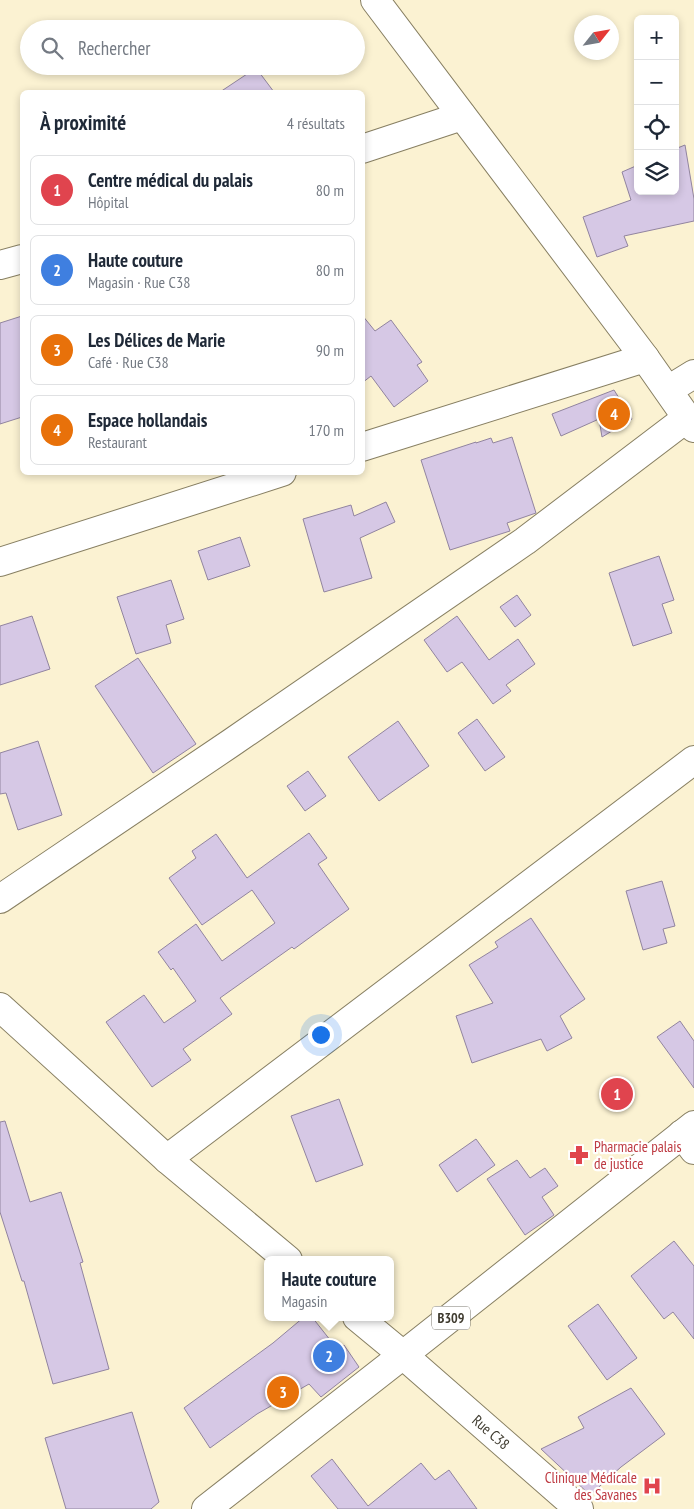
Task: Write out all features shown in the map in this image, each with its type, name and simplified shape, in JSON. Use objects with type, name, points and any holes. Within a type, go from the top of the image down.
[{"type":"street","points":[[0,899],[231,744],[525,541],[690,423],[645,358],[375,0]]},
{"type":"street","points":[[365,147],[462,116]]},
{"type":"street","points":[[0,265],[20,259]]},
{"type":"street","points":[[365,446],[645,358]]},
{"type":"street","points":[[668,390],[694,374]]},
{"type":"street","points":[[0,562],[273,475]]},
{"type":"street","points":[[167,1159],[694,760]]},
{"type":"street","points":[[0,1007],[167,1159],[283,1256]]},
{"type":"street","name":"B309","points":[[206,1509],[403,1355],[690,1136]]},
{"type":"street","name":"Rue C38","points":[[362,1321],[579,1509]]},
{"type":"building","points":[[246,75],[261,75],[272,90],[223,90]]},
{"type":"building","points":[[685,145],[694,199],[694,221],[624,236],[628,246],[597,257],[583,217],[631,200],[622,172],[634,167],[634,195],[679,195],[679,147]]},
{"type":"building","points":[[20,317],[20,418],[0,424],[0,323]]},
{"type":"building","points":[[365,319],[375,331],[391,320],[422,362],[417,365],[428,381],[394,407],[371,376],[365,381]]},
{"type":"building","points":[[614,390],[632,419],[602,437],[599,419],[561,436],[552,414]]},
{"type":"building","points":[[512,437],[536,513],[507,523],[510,531],[450,550],[421,460],[491,438],[493,443]]},
{"type":"building","points":[[386,502],[395,522],[360,538],[372,578],[324,592],[303,519],[351,505],[354,516]]},
{"type":"building","points":[[240,537],[250,566],[208,580],[198,551]]},
{"type":"building","points":[[659,556],[674,600],[662,604],[672,633],[633,646],[609,573]]},
{"type":"building","points":[[171,580],[184,619],[166,625],[171,643],[136,654],[117,597]]},
{"type":"building","points":[[517,595],[531,615],[515,627],[500,607]]},
{"type":"building","points":[[32,616],[50,669],[0,685],[0,626]]},
{"type":"building","points":[[457,616],[489,660],[518,639],[535,664],[506,685],[511,691],[493,704],[462,662],[447,672],[424,640]]},
{"type":"building","points":[[138,658],[196,744],[153,773],[95,686]]},
{"type":"building","points":[[477,719],[505,757],[485,771],[458,733]]},
{"type":"building","points":[[398,721],[429,766],[379,801],[348,757]]},
{"type":"building","points":[[38,741],[62,815],[18,830],[6,793],[0,794],[0,753]]},
{"type":"building","points":[[308,771],[326,796],[305,811],[287,786]]},
{"type":"building","points":[[309,833],[327,858],[318,864],[349,909],[294,949],[292,947],[220,998],[232,1014],[183,1049],[191,1060],[152,1087],[106,1022],[144,995],[164,1023],[196,1001],[173,968],[171,970],[158,952],[196,924],[222,961],[275,923],[252,890],[202,925],[169,878],[196,858],[192,851],[216,834],[247,878]]},
{"type":"building","points":[[662,881],[675,926],[663,929],[667,943],[643,950],[626,891]]},
{"type":"building","points":[[531,918],[585,999],[560,1016],[572,1038],[547,1051],[541,1039],[472,1063],[456,1016],[493,1003],[469,965],[498,947],[495,942]]},
{"type":"building","points":[[680,1021],[694,1041],[694,1088],[657,1037]]},
{"type":"building","points":[[339,1099],[363,1165],[316,1182],[291,1116]]},
{"type":"building","points":[[5,1121],[30,1202],[61,1192],[83,1262],[80,1263],[109,1369],[53,1384],[24,1281],[22,1281],[0,1212],[0,1122]]},
{"type":"building","points":[[476,1139],[495,1165],[457,1192],[439,1165]]},
{"type":"building","points":[[517,1160],[530,1178],[545,1168],[558,1186],[542,1197],[554,1215],[525,1235],[487,1179]]},
{"type":"building","points":[[674,1241],[694,1266],[694,1339],[673,1312],[664,1319],[631,1276]]},
{"type":"building","points":[[598,1304],[637,1358],[607,1380],[568,1326]]},
{"type":"building","points":[[299,1321],[315,1321],[338,1350],[344,1345],[359,1367],[321,1397],[309,1384],[257,1414],[210,1448],[184,1408],[273,1343]]},
{"type":"building","points":[[631,1388],[665,1434],[621,1467],[590,1495],[541,1449],[584,1428],[578,1417]]},
{"type":"building","points":[[132,1412],[159,1502],[151,1509],[66,1509],[45,1438]]},
{"type":"building","points":[[332,1459],[368,1506],[421,1463],[435,1480],[449,1470],[477,1509],[338,1509],[311,1476]]},
{"type":"place","name":"Espace hollandais","points":[[614,414]]},
{"type":"place","name":"Centre médical du palais","points":[[617,1094]]},
{"type":"place","name":"Pharmacie palais de justice","points":[[579,1155]]},
{"type":"place","name":"Haute couture","points":[[329,1356]]},
{"type":"place","name":"Les Délices de Marie","points":[[283,1392]]},
{"type":"place","name":"Clinique Médicale des Savanes","points":[[652,1486]]}]
